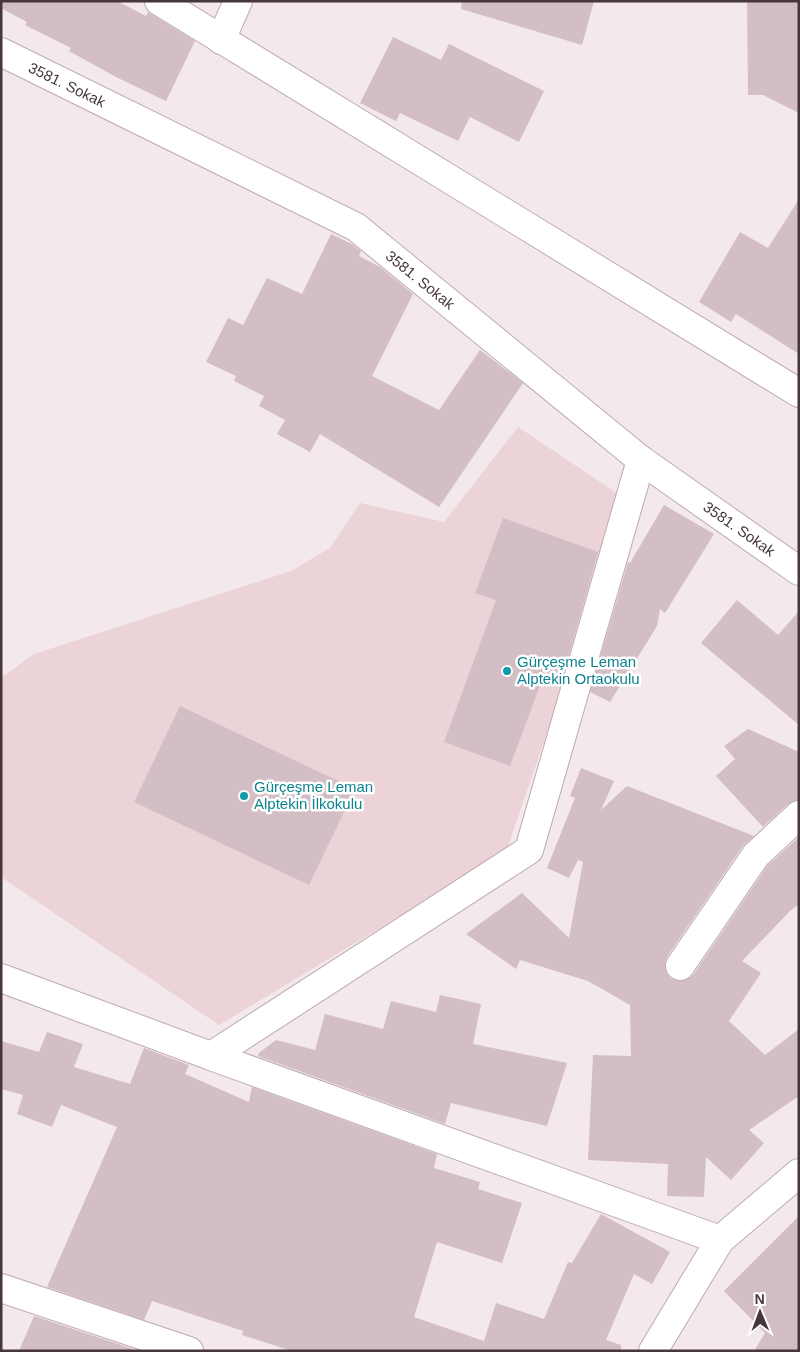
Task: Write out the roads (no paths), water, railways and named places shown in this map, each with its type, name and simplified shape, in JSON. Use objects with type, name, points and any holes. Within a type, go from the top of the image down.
[{"type":"street","points":[[159,1],[799,393]]},
{"type":"street","points":[[221,40],[238,1]]},
{"type":"street","name":"3581. Sokak","points":[[1,52],[356,228],[641,460],[799,571]]},
{"type":"street","points":[[211,1056],[530,850],[641,460]]},
{"type":"street","points":[[680,966],[756,855],[799,815]]},
{"type":"street","points":[[1,978],[720,1240]]},
{"type":"street","points":[[652,1351],[720,1240],[799,1173]]},
{"type":"street","points":[[1,1288],[188,1351]]},
{"type":"place","name":"Gürçeşme Leman Alptekin Ortaokulu","points":[[507,671]]},
{"type":"place","name":"Gürçeşme Leman Alptekin İlkokulu","points":[[244,796]]}]
